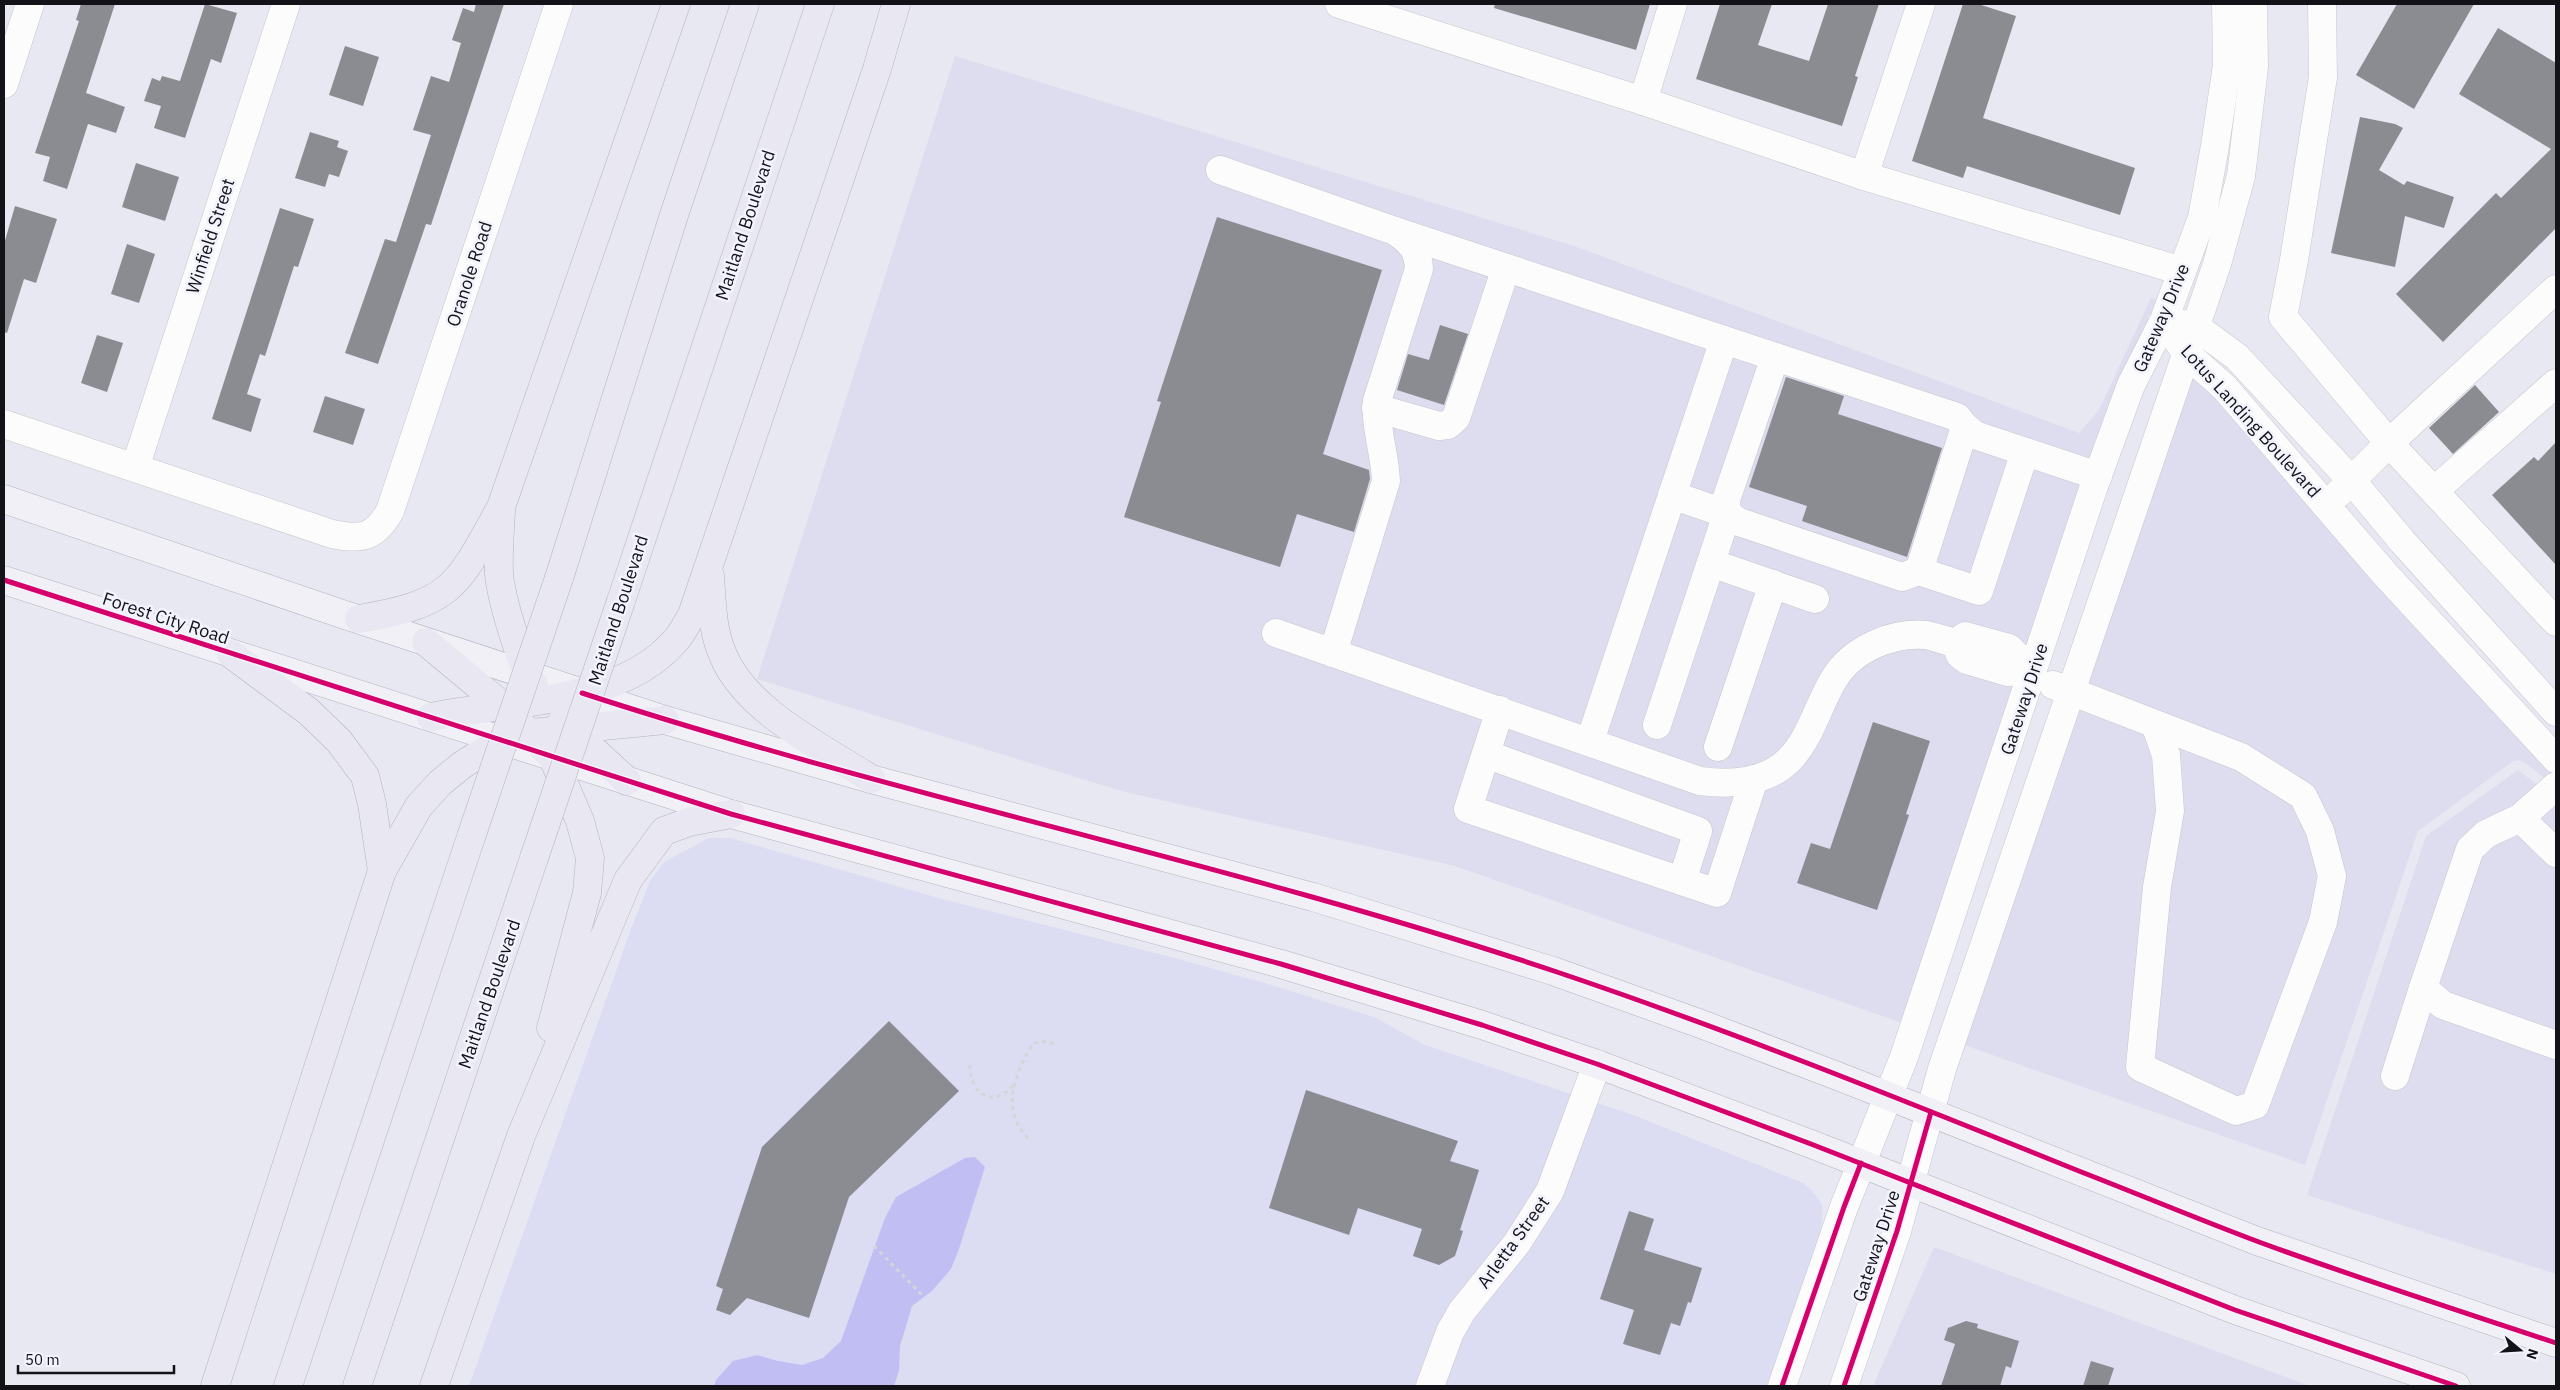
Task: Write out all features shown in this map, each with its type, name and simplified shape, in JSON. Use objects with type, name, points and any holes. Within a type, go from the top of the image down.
[{"type":"highway","points":[[350,617],[403,612],[434,599],[454,584],[469,566],[501,507],[676,4]]},
{"type":"highway","points":[[288,1386],[559,578],[676,212],[745,4]]},
{"type":"highway","name":"Maitland Boulevard","points":[[357,1386],[820,4]]},
{"type":"highway","points":[[431,716],[544,701],[582,693],[632,674],[654,660],[676,641],[692,615],[877,69],[896,4]]},
{"type":"highway","points":[[501,507],[499,575],[527,675],[544,701],[568,729],[627,781]]},
{"type":"highway","points":[[710,560],[713,615],[722,655],[733,674],[759,703],[871,779]]},
{"type":"highway","points":[[426,642],[504,707],[553,758],[573,800],[590,858],[587,893],[521,1136]]},
{"type":"highway","points":[[231,654],[308,712],[339,741],[365,776],[372,804],[382,871]]},
{"type":"highway","points":[[215,1386],[382,871],[419,806],[440,783],[462,765],[500,741],[531,733],[665,720]]},
{"type":"highway","points":[[434,1386],[521,1136],[628,880],[664,831],[689,822],[731,814]]},
{"type":"main road","points":[[4,499],[350,617],[665,720],[871,779],[1313,897],[1572,978],[1701,1024],[1931,1112],[2258,1241],[2556,1343]]},
{"type":"main road","name":"Forest City Road","points":[[4,580],[731,814],[1281,964],[1387,995],[1597,1064],[1911,1182],[2235,1310],[2456,1386]]},
{"type":"street","points":[[4,84],[30,4]]},
{"type":"street","name":"Winfield Street","points":[[135,468],[286,4]]},
{"type":"street","name":"Oranole Road","points":[[135,468],[332,534],[356,538],[367,536],[384,521],[390,511],[559,4]]},
{"type":"street","points":[[1643,102],[1673,4]]},
{"type":"street","points":[[1864,176],[1921,4]]},
{"type":"street","name":"Gateway Drive","points":[[1782,1386],[1844,1207],[1904,1057],[2024,670],[2131,385],[2164,320],[2202,218],[2227,65],[2226,4]]},
{"type":"street","name":"Gateway Drive","points":[[1844,1386],[1897,1231],[1942,1069],[2217,264],[2241,176],[2254,67],[2253,4]]},
{"type":"street","points":[[2322,4],[2323,77],[2283,317],[2389,443],[2556,622]]},
{"type":"street","points":[[1346,5],[1864,176],[2182,270]]},
{"type":"street","points":[[1220,170],[1395,231],[1957,417],[1964,427],[1975,435],[2098,476]]},
{"type":"street","points":[[1333,653],[1386,481],[1385,460],[1377,433],[1376,408],[1419,269],[1418,253],[1409,241],[1395,231]]},
{"type":"street","points":[[1376,408],[1439,426],[1448,425],[1456,418],[1506,268]]},
{"type":"street","points":[[2328,505],[2389,443],[2556,289]]},
{"type":"street","name":"Lotus Landing Boulevard","points":[[2164,320],[2195,326],[2237,357],[2352,480],[2402,541],[2556,712]]},
{"type":"street","name":"Lotus Landing Boulevard","points":[[2164,320],[2186,354],[2224,388],[2328,505],[2384,573],[2556,759]]},
{"type":"street","points":[[1590,741],[1724,340]]},
{"type":"street","points":[[1657,725],[1727,514],[1726,500],[1775,357]]},
{"type":"street","points":[[2434,491],[2556,383]]},
{"type":"street","points":[[4,424],[135,468]]},
{"type":"street","points":[[1918,571],[1964,427]]},
{"type":"street","points":[[1672,495],[1727,514],[1739,522],[1902,577],[1918,571],[1979,592],[2026,452]]},
{"type":"street","points":[[1711,562],[1815,599]]},
{"type":"street","points":[[1718,747],[1773,584]]},
{"type":"street","points":[[1276,633],[1590,741],[1700,781],[1724,784],[1764,776],[1789,760],[1806,737],[1834,678],[1857,654],[1881,641],[1906,636],[1926,635],[1956,643],[1960,655],[1967,660],[2002,671],[2024,670],[2070,691],[2241,757],[2303,796],[2320,831],[2332,876],[2323,922],[2255,1105],[2236,1111],[2140,1067],[2157,887],[2170,811],[2166,754],[2155,724]]},
{"type":"street","points":[[1500,710],[1468,809],[1717,893],[1754,778]]},
{"type":"street","points":[[1486,754],[1698,831],[1682,881]]},
{"type":"street","points":[[2395,1076],[2470,849],[2486,834],[2520,818],[2556,786]]},
{"type":"street","points":[[2520,818],[2556,853]]},
{"type":"street","points":[[2423,988],[2443,1005],[2556,1045]]},
{"type":"street","name":"Arletta Street","points":[[1430,1386],[1450,1332],[1462,1311],[1517,1243],[1547,1197],[1559,1172],[1597,1064]]},
{"type":"path","points":[[970,1064],[972,1080],[978,1093],[992,1097],[997,1096],[1004,1094],[1013,1086],[1032,1044],[1040,1041],[1058,1044]]},
{"type":"path","points":[[1013,1086],[1013,1112],[1019,1126],[1028,1138]]},
{"type":"path","points":[[874,1246],[924,1297]]},
{"type":"shaded area","points":[[955,56],[1574,246],[2079,433],[2099,410],[2151,298],[2159,300],[2152,314],[2147,316],[2150,321],[1902,1023],[1455,866],[1121,791],[757,679]]},
{"type":"shaded area","points":[[2192,374],[2216,395],[2375,579],[2556,775],[2556,787],[2525,763],[2518,760],[2512,762],[2418,831],[2305,1165],[1964,1045]]},
{"type":"shaded area","points":[[2518,770],[2556,799],[2556,1274],[2307,1195],[2426,836]]},
{"type":"shaded area","points":[[709,838],[730,838],[942,899],[1171,957],[1268,984],[1374,1017],[1425,1045],[1633,1115],[1803,1183],[1821,1203],[1822,1221],[1811,1264],[1794,1316],[1771,1376],[1765,1386],[469,1386],[631,929],[650,881],[664,862]]},
{"type":"shaded area","points":[[1934,1247],[2310,1386],[1873,1386]]},
{"type":"water","points":[[975,1157],[985,1167],[959,1249],[951,1269],[932,1291],[912,1306],[900,1346],[899,1370],[894,1386],[714,1386],[716,1380],[733,1361],[757,1355],[802,1365],[823,1358],[841,1341],[885,1218],[896,1197],[965,1158]]},
{"type":"building","points":[[81,4],[115,4],[86,93],[125,107],[116,133],[88,124],[67,189],[43,181],[50,157],[35,153],[79,21],[76,20]]},
{"type":"building","points":[[205,4],[237,13],[221,63],[211,59],[185,138],[154,128],[161,106],[144,101],[152,78],[160,81],[162,76],[180,81]]},
{"type":"building","points":[[476,4],[504,4],[431,225],[426,224],[378,364],[345,353],[385,239],[396,242],[431,135],[413,130],[431,76],[449,82],[461,43],[452,40],[463,8],[474,12]]},
{"type":"building","points":[[1495,4],[1650,4],[1636,50],[1494,8]]},
{"type":"building","points":[[1720,4],[1772,4],[1758,45],[1809,61],[1828,4],[1879,4],[1855,76],[1858,77],[1842,126],[1696,79]]},
{"type":"building","points":[[1963,4],[1978,4],[2016,16],[1983,118],[2135,168],[2120,215],[1967,166],[1963,178],[1912,161]]},
{"type":"building","points":[[2397,4],[2474,4],[2414,109],[2356,75]]},
{"type":"building","points":[[2498,28],[2556,63],[2556,228],[2443,342],[2396,294],[2496,193],[2501,198],[2551,149],[2459,94]]},
{"type":"building","points":[[345,46],[379,57],[363,106],[329,95]]},
{"type":"building","points":[[2360,117],[2395,124],[2403,128],[2379,170],[2404,185],[2407,181],[2454,197],[2444,228],[2405,216],[2395,267],[2331,253]]},
{"type":"building","points":[[310,132],[339,141],[337,147],[348,151],[339,177],[329,174],[325,187],[295,178]]},
{"type":"building","points":[[136,163],[179,177],[165,221],[122,207]]},
{"type":"building","points":[[15,206],[57,219],[36,283],[24,279],[7,333],[4,332],[4,244]]},
{"type":"building","points":[[280,208],[314,219],[298,267],[294,266],[265,356],[260,354],[247,394],[261,399],[251,432],[212,419]]},
{"type":"building","points":[[1217,217],[1382,270],[1323,454],[1369,470],[1370,479],[1354,532],[1297,514],[1280,567],[1124,517],[1161,402],[1157,401]]},
{"type":"building","points":[[127,244],[155,254],[139,303],[111,294]]},
{"type":"building","points":[[1440,325],[1468,334],[1444,405],[1397,390],[1408,354],[1429,360]]},
{"type":"building","points":[[97,335],[123,343],[107,392],[81,383]]},
{"type":"building","points":[[1786,377],[1844,396],[1838,414],[1942,448],[1907,557],[1802,521],[1807,506],[1749,487]]},
{"type":"building","points":[[2475,385],[2499,412],[2453,454],[2429,428]]},
{"type":"building","points":[[325,396],[365,409],[353,445],[313,432]]},
{"type":"building","points":[[2556,442],[2556,565],[2492,495],[2534,457],[2538,461]]},
{"type":"building","points":[[1873,722],[1930,741],[1906,814],[1909,815],[1877,910],[1797,883],[1811,843],[1830,849]]},
{"type":"building","points":[[889,1021],[959,1091],[849,1197],[809,1318],[747,1298],[730,1315],[716,1310],[723,1289],[716,1286],[762,1147]]},
{"type":"building","points":[[1306,1090],[1458,1141],[1450,1161],[1479,1170],[1460,1230],[1463,1231],[1455,1256],[1439,1265],[1413,1256],[1422,1229],[1358,1208],[1349,1235],[1269,1208]]},
{"type":"building","points":[[1629,1211],[1654,1219],[1644,1250],[1702,1268],[1691,1303],[1688,1302],[1680,1326],[1671,1323],[1660,1355],[1623,1344],[1634,1310],[1600,1299]]},
{"type":"building","points":[[1966,1321],[1978,1324],[1977,1328],[2019,1341],[2011,1368],[2006,1366],[2000,1386],[1941,1386],[1955,1344],[1944,1340],[1948,1328]]},
{"type":"building","points":[[2091,1361],[2114,1368],[2108,1386],[2083,1386]]},
{"type":"cycle path","points":[[4,580],[731,814],[1281,964],[1482,1025],[1597,1064],[1811,1144],[2235,1310],[2456,1386]]},
{"type":"cycle path","points":[[582,693],[703,731],[825,766],[1314,898],[1436,933],[1557,972],[1690,1019],[1822,1069],[2259,1242],[2556,1343]]},
{"type":"cycle path","points":[[1844,1386],[1897,1231],[1931,1112]]},
{"type":"cycle path","points":[[1782,1386],[1861,1163]]}]
